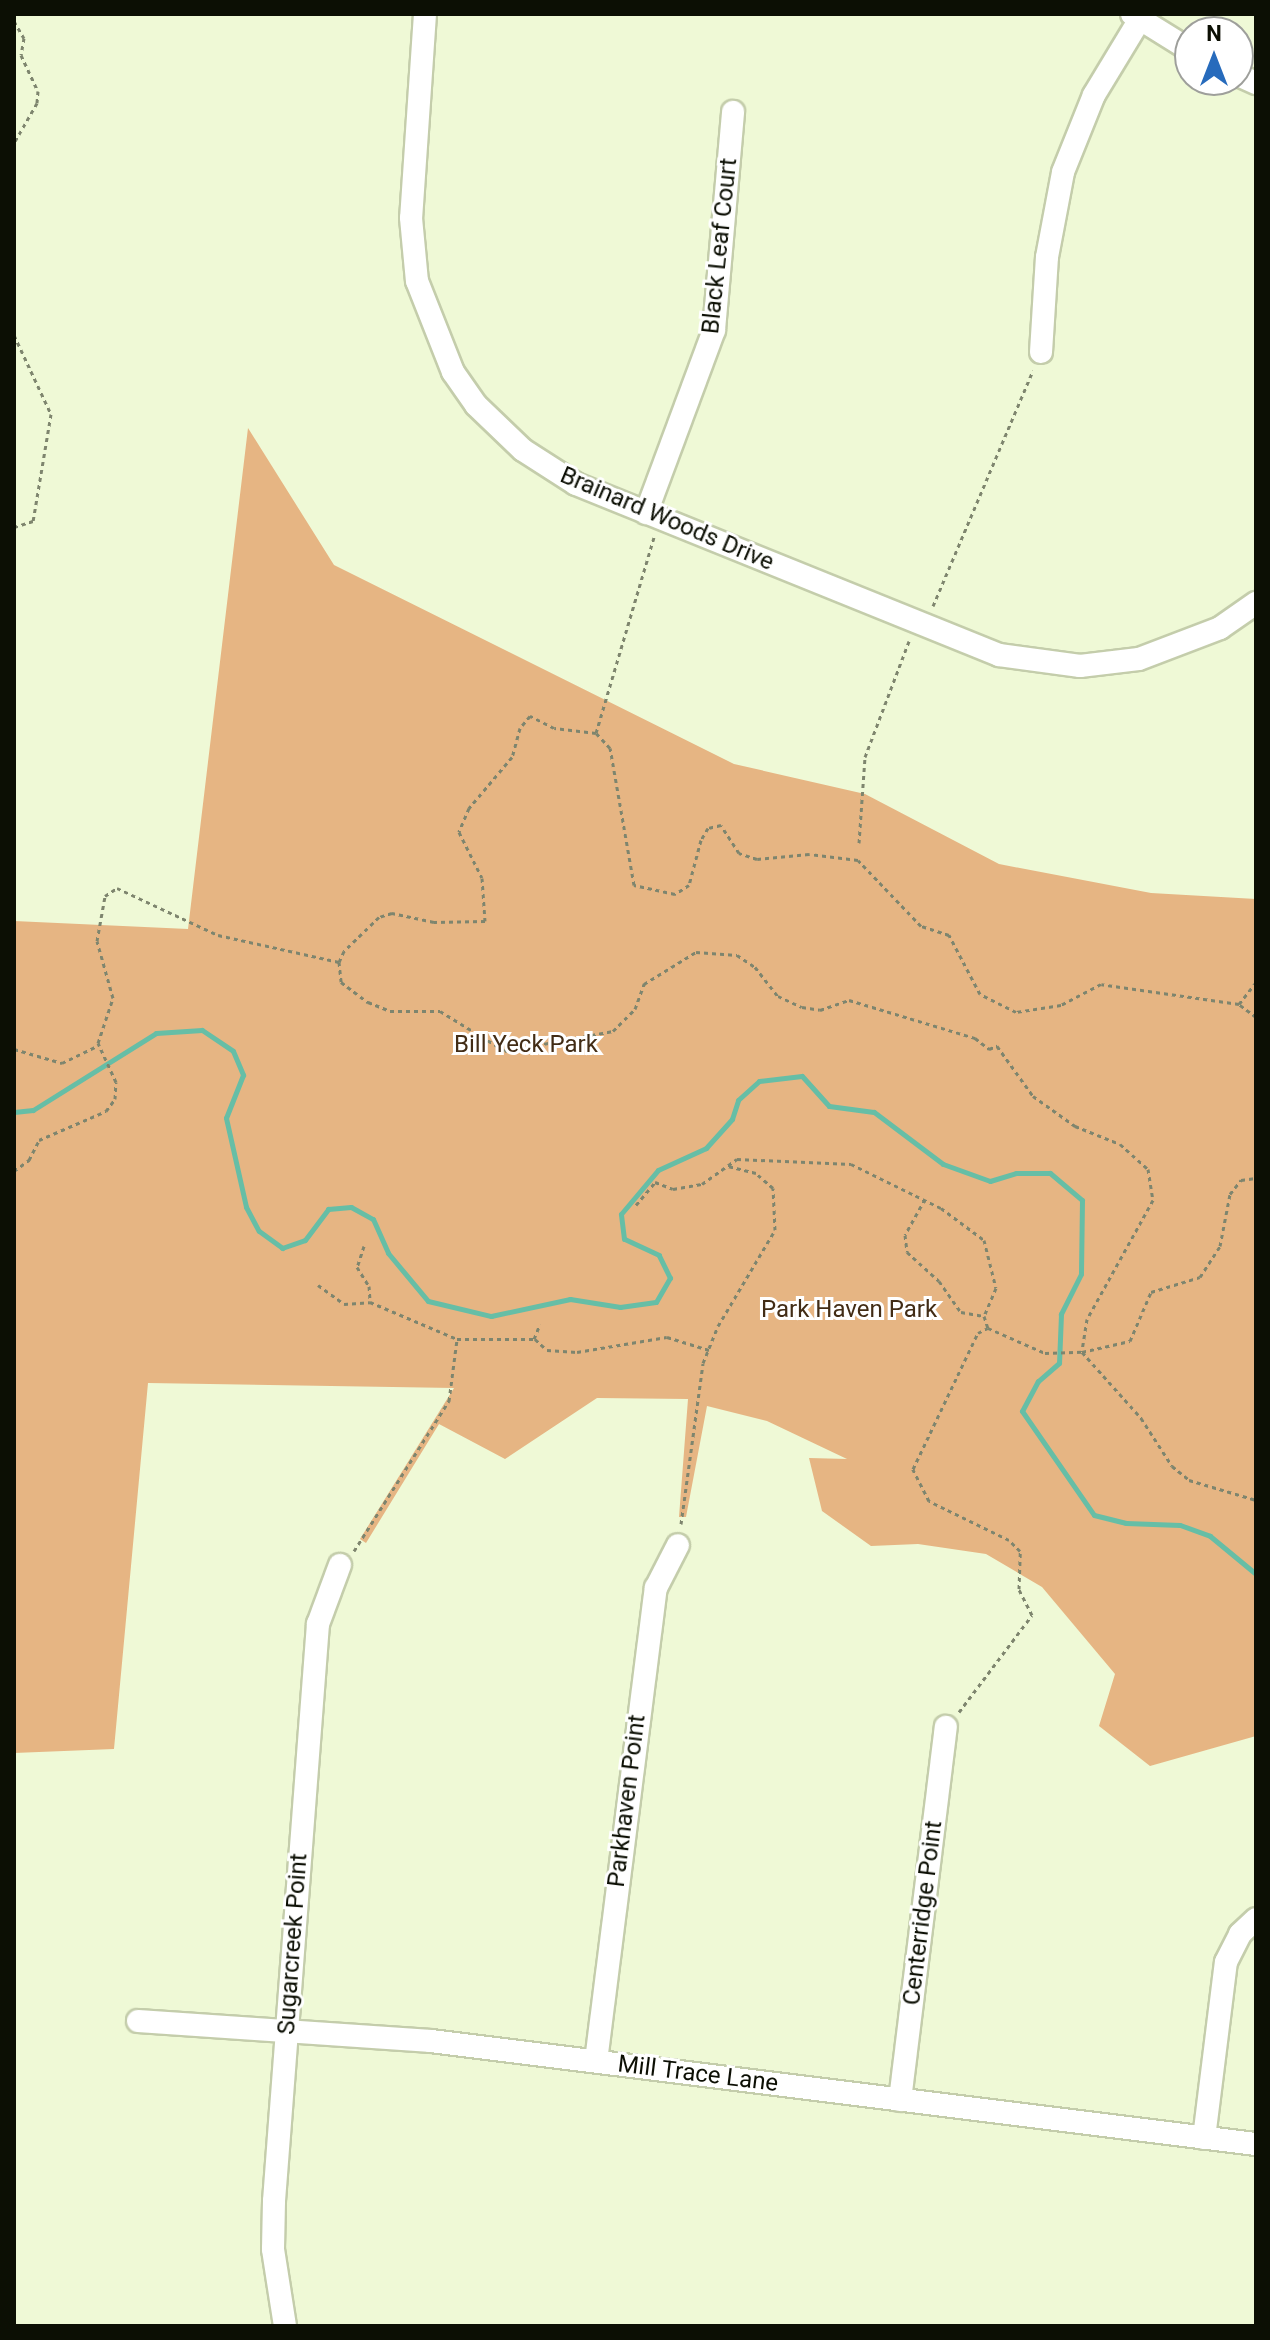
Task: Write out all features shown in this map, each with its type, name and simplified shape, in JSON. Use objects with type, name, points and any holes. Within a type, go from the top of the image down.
[{"type":"street","name":"Brainard Woods Drive","points":[[425,14],[412,245],[436,341],[476,405],[523,450],[576,484],[999,655],[1080,666],[1139,659],[1176,648],[1253,613]]},
{"type":"street","points":[[1041,352],[1047,257],[1063,172],[1094,95],[1136,17],[1174,40]]},
{"type":"street","name":"Black Leaf Court","points":[[653,516],[714,330],[733,112]]},
{"type":"street","name":"Parkhaven Point","points":[[596,2061],[656,1588],[678,1545]]},
{"type":"street","name":"Sugarcreek Point","points":[[285,2326],[273,2249],[287,2031],[318,1624],[340,1565]]},
{"type":"street","name":"Centerridge Point","points":[[900,2100],[946,1727]]},
{"type":"street","points":[[1204,2138],[1226,1962],[1240,1934],[1256,1919]]},
{"type":"street","name":"Mill Trace Lane","points":[[138,2021],[431,2041],[1256,2144]]},
{"type":"path","points":[[14,21],[24,38],[21,55],[38,91],[37,103],[14,143]]},
{"type":"path","points":[[14,335],[39,380],[51,414],[33,521],[14,527]]},
{"type":"path","points":[[859,843],[865,757],[916,623],[934,605],[1041,352]]},
{"type":"path","points":[[596,733],[653,516]]},
{"type":"path","points":[[1082,1352],[1087,1319],[1153,1200],[1148,1169],[1120,1144],[1075,1126],[1033,1096],[997,1046],[989,1049],[975,1038],[849,1000],[820,1010],[802,1007],[778,996],[755,967],[737,955],[696,952],[644,984],[635,1009],[613,1031],[505,1051],[440,1011],[390,1011],[368,1002],[341,982],[339,962],[370,926],[392,913],[434,922],[485,921],[482,878],[459,839],[469,808],[512,757],[520,728],[530,716],[554,728],[596,733],[610,748],[634,885],[675,894],[689,885],[701,840],[708,828],[721,825],[739,853],[757,859],[809,854],[858,860],[921,926],[949,935],[980,994],[1016,1012],[1061,1005],[1101,984],[1239,1004],[1256,1017]]},
{"type":"path","points":[[14,1171],[29,1160],[39,1140],[106,1111],[115,1099],[116,1082],[99,1045],[113,998],[97,941],[105,896],[117,888],[218,935],[339,962]]},
{"type":"path","points":[[1239,1004],[1256,982]]},
{"type":"path","points":[[14,1049],[62,1063],[99,1045]]},
{"type":"path","points":[[636,1205],[655,1182],[673,1189],[702,1184],[728,1166],[749,1157],[834,1161],[925,1199],[984,1240],[996,1288],[984,1316],[988,1328],[1045,1353],[1082,1352],[1130,1341],[1151,1292],[1184,1287],[1200,1277],[1220,1246],[1230,1194],[1241,1180],[1256,1178]]},
{"type":"path","points":[[678,1545],[709,1350],[775,1230],[773,1188],[756,1173],[728,1166]]},
{"type":"path","points":[[925,1199],[905,1235],[907,1252],[939,1281],[961,1312],[984,1316]]},
{"type":"path","points":[[364,1246],[357,1267],[369,1286],[370,1302]]},
{"type":"path","points":[[318,1285],[344,1304],[370,1302],[457,1339],[534,1339],[547,1350],[577,1352],[667,1337],[709,1350]]},
{"type":"path","points":[[534,1339],[540,1324]]},
{"type":"path","points":[[946,1727],[1032,1615],[1019,1589],[1020,1551],[1009,1540],[929,1501],[913,1469],[978,1333],[988,1328]]},
{"type":"path","points":[[340,1565],[363,1541],[449,1401],[457,1339]]},
{"type":"path","points":[[1082,1352],[1141,1418],[1172,1466],[1189,1480],[1230,1488],[1256,1500]]},
{"type":"green space","name":"Bill Yeck Park","points":[[248,428],[334,565],[734,764],[865,794],[999,864],[1151,893],[1256,899],[1256,1736],[1150,1766],[1099,1726],[1115,1674],[1042,1587],[986,1554],[918,1544],[871,1546],[822,1511],[809,1458],[847,1459],[767,1421],[707,1406],[686,1517],[679,1517],[688,1399],[597,1398],[505,1459],[439,1424],[366,1543],[360,1539],[454,1388],[148,1383],[114,1749],[14,1753],[14,921],[188,929]]},
{"type":"waterway","points":[[14,1112],[33,1110],[156,1033],[202,1030],[233,1051],[243,1075],[226,1118],[246,1207],[259,1231],[282,1248],[305,1240],[328,1209],[351,1207],[373,1219],[388,1253],[428,1301],[491,1316],[570,1299],[620,1307],[656,1302],[670,1278],[659,1255],[624,1239],[621,1214],[658,1170],[706,1148],[732,1119],[738,1100],[759,1081],[802,1076],[829,1106],[874,1112],[943,1164],[990,1181],[1016,1173],[1050,1173],[1082,1200],[1081,1274],[1061,1314],[1059,1363],[1038,1381],[1022,1411],[1094,1515],[1126,1523],[1180,1525],[1210,1536],[1256,1574]]},
{"type":"park label","name":"Park Haven Park","points":[[849,1310]]}]
